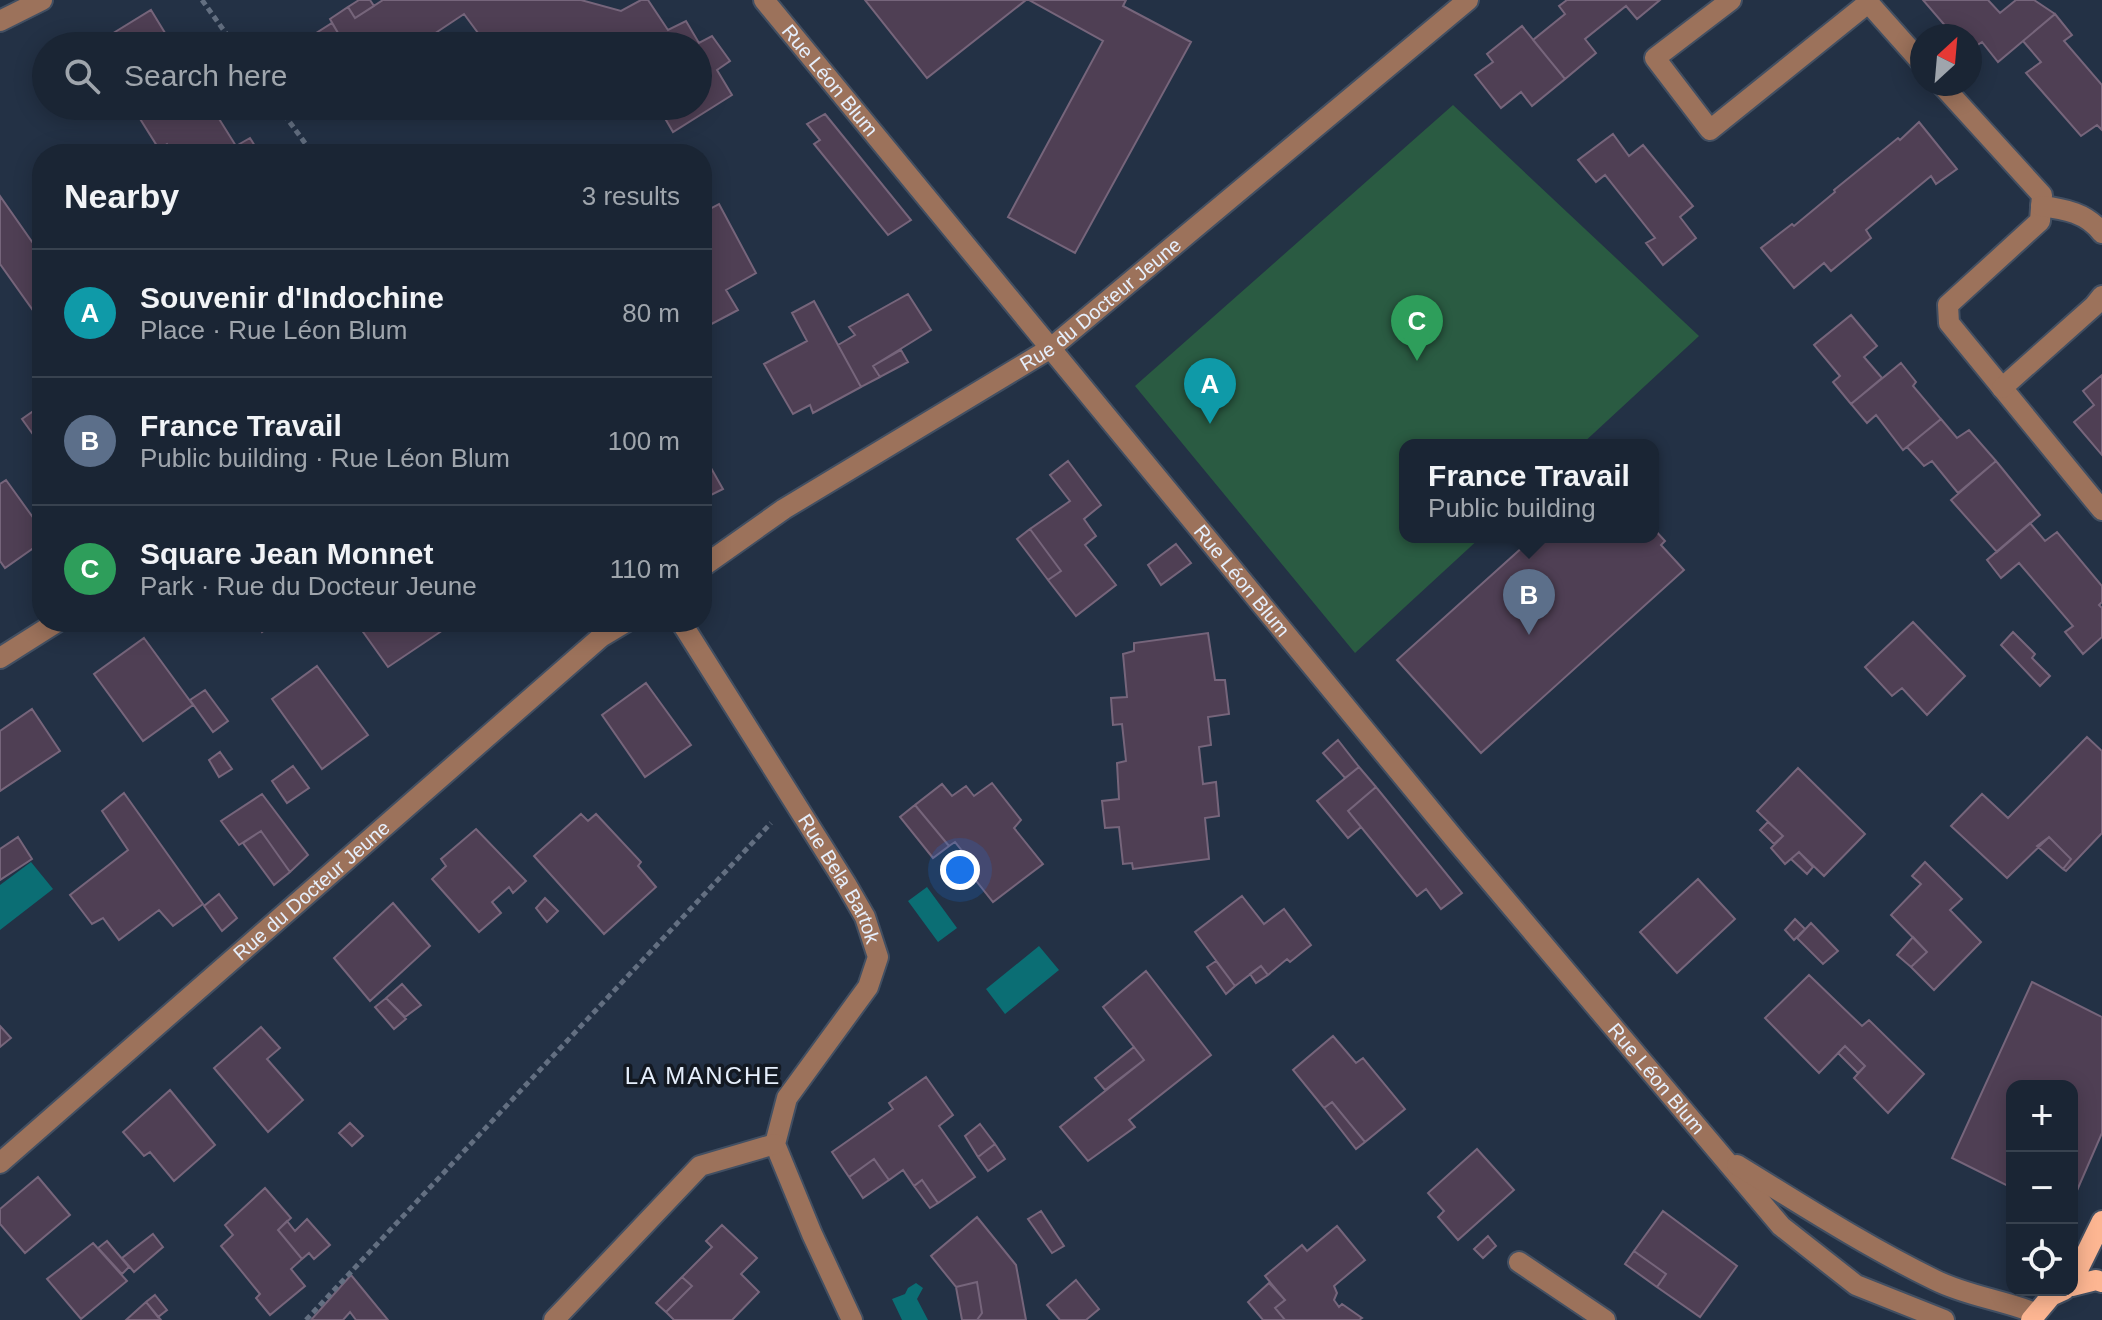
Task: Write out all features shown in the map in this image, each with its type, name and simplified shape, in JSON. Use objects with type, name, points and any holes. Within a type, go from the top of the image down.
[{"type":"main road","points":[[2078,1271],[2102,1221]]},
{"type":"main road","points":[[2078,1283],[2102,1282]]},
{"type":"main road","points":[[2033,1316],[2051,1296]]},
{"type":"street","points":[[0,21],[42,0]]},
{"type":"street","name":"Rue Léon Blum","points":[[764,0],[1467,853],[1781,1226],[1856,1285],[1944,1320]]},
{"type":"street","name":"Rue du Docteur Jeune","points":[[712,560],[784,509],[1051,348],[1468,0]]},
{"type":"street","points":[[1731,0],[1655,58],[1710,130],[1867,2],[1910,50]]},
{"type":"street","points":[[1952,96],[2042,195],[2040,221],[1948,305],[1949,323],[2102,510]]},
{"type":"street","points":[[2041,206],[2069,210],[2095,224],[2102,233]]},
{"type":"street","points":[[2002,388],[2102,296]]},
{"type":"street","points":[[0,658],[41,632]]},
{"type":"street","name":"Rue du Docteur Jeune","points":[[0,1163],[609,632]]},
{"type":"street","name":"Rue Bela Bartok","points":[[687,632],[865,917],[878,957],[868,987],[787,1098],[775,1144]]},
{"type":"street","points":[[554,1320],[700,1166],[775,1144],[852,1320]]},
{"type":"street","name":"Rue Léon Blum","points":[[1723,1157],[1839,1228],[1937,1281],[2033,1316]]},
{"type":"street","points":[[1519,1262],[1605,1320]]},
{"type":"path","points":[[202,0],[225,32]]},
{"type":"path","points":[[288,120],[306,144]]},
{"type":"path","points":[[306,1320],[794,799]]},
{"type":"shaded area","points":[[1453,105],[1699,336],[1587,439],[1399,439],[1399,543],[1474,543],[1355,653],[1135,386]]},
{"type":"shaded area","points":[[31,862],[53,889],[0,930],[0,885]]},
{"type":"shaded area","points":[[927,887],[957,928],[938,942],[908,901]]},
{"type":"shaded area","points":[[1039,946],[1059,970],[1005,1014],[986,989]]},
{"type":"shaded area","points":[[916,1283],[923,1288],[917,1299],[928,1320],[902,1320],[892,1299],[905,1294]]},
{"type":"building","points":[[359,0],[370,0],[374,6],[355,18],[348,7]]},
{"type":"building","points":[[383,0],[581,0],[621,11],[641,0],[648,0],[668,30],[686,21],[692,32],[477,32],[464,14],[437,32],[337,32],[330,19],[348,7],[355,18]]},
{"type":"building","points":[[865,0],[1026,0],[927,78]]},
{"type":"building","points":[[1029,0],[1126,0],[1123,6],[1191,42],[1075,253],[1008,217],[1103,41]]},
{"type":"building","points":[[1567,0],[1660,0],[1637,19],[1626,6],[1585,39],[1596,53],[1565,79],[1533,40],[1565,14],[1559,6]]},
{"type":"building","points":[[1923,0],[1988,0],[2000,13],[2016,0],[2034,0],[2055,14],[1998,62],[1982,42],[1982,24],[1944,24]]},
{"type":"building","points":[[151,10],[164,32],[115,32]]},
{"type":"building","points":[[2055,14],[2072,35],[2064,41],[2102,85],[2102,130],[2097,125],[2081,136],[2026,73],[2041,62],[2023,41]]},
{"type":"building","points":[[332,23],[337,32],[318,32]]},
{"type":"building","points":[[1522,26],[1565,79],[1532,106],[1521,92],[1501,108],[1475,75],[1493,62],[1487,54]]},
{"type":"building","points":[[712,36],[730,61],[717,70],[732,95],[712,108]]},
{"type":"building","points":[[825,114],[911,220],[888,235],[814,144],[820,140],[807,124]]},
{"type":"building","points":[[141,120],[220,120],[235,144],[167,144],[156,144]]},
{"type":"building","points":[[666,120],[692,120],[673,132]]},
{"type":"building","points":[[1919,122],[1957,169],[1936,184],[1931,176],[1866,230],[1871,238],[1831,271],[1824,263],[1794,288],[1761,248],[1792,224],[1794,226]]},
{"type":"building","points":[[1613,134],[1629,156],[1643,145],[1693,206],[1680,217],[1696,238],[1663,265],[1646,243],[1655,238],[1605,175],[1596,182],[1578,160]]},
{"type":"building","points":[[250,138],[254,144],[240,144]]},
{"type":"building","points":[[0,196],[32,242],[32,309],[0,264]]},
{"type":"building","points":[[719,204],[756,273],[726,290],[738,310],[712,324],[712,208]]},
{"type":"building","points":[[908,294],[931,330],[873,366],[880,377],[861,387],[838,345],[855,335],[849,327]]},
{"type":"building","points":[[814,301],[861,387],[813,413],[810,405],[793,414],[764,364],[807,341],[792,313]]},
{"type":"building","points":[[1851,315],[1877,346],[1864,357],[1882,378],[1851,404],[1833,382],[1840,376],[1814,345]]},
{"type":"building","points":[[901,350],[908,362],[880,377],[873,366]]},
{"type":"building","points":[[1901,363],[1916,382],[1913,386],[1941,419],[1903,450],[1876,415],[1867,423],[1851,404]]},
{"type":"building","points":[[2102,375],[2102,455],[2074,422],[2094,405],[2083,391]]},
{"type":"building","points":[[32,412],[32,433],[22,419]]},
{"type":"building","points":[[1941,419],[1957,438],[1969,430],[1996,461],[1958,493],[1932,461],[1924,466],[1907,447]]},
{"type":"building","points":[[1068,461],[1101,505],[1084,519],[1096,536],[1085,545],[1116,585],[1076,616],[1048,580],[1061,571],[1030,529],[1070,501],[1050,475]]},
{"type":"building","points":[[1996,461],[2040,515],[1997,552],[1951,500]]},
{"type":"building","points":[[712,470],[723,489],[712,494]]},
{"type":"building","points":[[6,480],[32,516],[32,549],[5,568],[0,561],[0,484]]},
{"type":"building","points":[[2030,523],[2045,541],[2057,532],[2102,586],[2102,602],[2099,605],[2102,608],[2102,637],[2083,654],[2065,632],[2073,626],[2019,563],[2001,578],[1987,560]]},
{"type":"building","points":[[1030,529],[1061,571],[1048,580],[1017,539]]},
{"type":"building","points":[[1659,534],[1665,541],[1661,545],[1684,570],[1481,753],[1397,660],[1527,543],[1659,543]]},
{"type":"building","points":[[1176,544],[1191,563],[1161,585],[1148,565]]},
{"type":"building","points":[[1913,622],[1965,676],[1927,715],[1902,688],[1892,696],[1865,667]]},
{"type":"building","points":[[363,632],[440,632],[388,667]]},
{"type":"building","points":[[2013,632],[2035,654],[2032,658],[2050,676],[2040,686],[2001,645]]},
{"type":"building","points":[[1208,633],[1215,680],[1225,680],[1229,714],[1208,717],[1211,745],[1199,747],[1203,784],[1216,782],[1219,816],[1205,818],[1209,859],[1133,869],[1132,863],[1123,864],[1119,827],[1105,828],[1102,801],[1119,799],[1117,763],[1126,761],[1122,724],[1113,725],[1111,698],[1127,697],[1123,654],[1134,651],[1134,643]]},
{"type":"building","points":[[144,638],[193,705],[143,741],[94,674]]},
{"type":"building","points":[[317,666],[368,735],[322,769],[272,699]]},
{"type":"building","points":[[646,683],[691,745],[645,777],[602,715]]},
{"type":"building","points":[[205,690],[228,721],[213,732],[190,700]]},
{"type":"building","points":[[32,709],[60,751],[0,791],[0,731]]},
{"type":"building","points":[[2087,737],[2102,751],[2102,833],[2066,871],[2063,869],[2071,859],[2049,837],[2007,878],[1951,826],[1982,794],[2008,818]]},
{"type":"building","points":[[1338,740],[1359,767],[1345,778],[1323,753]]},
{"type":"building","points":[[220,752],[232,769],[219,777],[209,760]]},
{"type":"building","points":[[293,766],[309,788],[287,803],[272,781]]},
{"type":"building","points":[[1359,767],[1376,787],[1348,811],[1361,827],[1348,838],[1317,801]]},
{"type":"building","points":[[1798,768],[1865,834],[1824,876],[1799,852],[1785,864],[1771,848],[1783,836],[1757,811]]},
{"type":"building","points":[[992,783],[1021,820],[1014,828],[1043,864],[993,902],[962,863],[968,858],[955,842],[949,846],[915,805],[942,784],[952,796],[966,786],[974,796]]},
{"type":"building","points":[[1376,787],[1462,893],[1441,909],[1426,889],[1417,896],[1348,811]]},
{"type":"building","points":[[124,793],[203,904],[173,926],[159,910],[119,940],[103,918],[92,924],[70,895],[128,850],[102,811]]},
{"type":"building","points":[[262,794],[308,855],[290,872],[261,831],[239,845],[221,821]]},
{"type":"building","points":[[915,805],[949,846],[933,858],[900,817]]},
{"type":"building","points":[[581,814],[588,821],[596,814],[641,862],[638,866],[656,887],[604,934],[534,856]]},
{"type":"building","points":[[1768,822],[1783,836],[1774,844],[1760,830]]},
{"type":"building","points":[[476,829],[526,881],[513,893],[509,887],[492,902],[501,913],[479,932],[432,879],[446,866],[441,859]]},
{"type":"building","points":[[261,831],[290,872],[274,885],[243,843]]},
{"type":"building","points":[[18,837],[32,859],[0,880],[0,849]]},
{"type":"building","points":[[2049,837],[2071,859],[2063,869],[2037,846]]},
{"type":"building","points":[[1799,852],[1813,867],[1807,874],[1791,859]]},
{"type":"building","points":[[1925,862],[1962,899],[1950,910],[1981,942],[1934,990],[1911,967],[1927,952],[1891,915],[1921,884],[1912,876]]},
{"type":"building","points":[[1698,879],[1735,919],[1677,973],[1640,932]]},
{"type":"building","points":[[219,894],[237,918],[222,931],[204,906]]},
{"type":"building","points":[[1242,896],[1264,924],[1284,909],[1311,945],[1268,975],[1261,966],[1235,986],[1195,932]]},
{"type":"building","points":[[545,898],[558,911],[547,922],[536,908]]},
{"type":"building","points":[[393,903],[430,946],[370,1001],[334,958]]},
{"type":"building","points":[[1795,919],[1805,929],[1794,940],[1785,930]]},
{"type":"building","points":[[1811,923],[1838,951],[1823,964],[1797,938]]},
{"type":"building","points":[[1913,937],[1927,952],[1911,967],[1897,955]]},
{"type":"building","points":[[1216,961],[1235,986],[1226,994],[1207,967]]},
{"type":"building","points":[[1261,966],[1268,975],[1256,983],[1250,974]]},
{"type":"building","points":[[1146,971],[1211,1055],[1129,1120],[1135,1127],[1088,1161],[1060,1127],[1144,1060],[1103,1007]]},
{"type":"building","points":[[1809,975],[1862,1026],[1869,1020],[1924,1074],[1888,1113],[1854,1078],[1865,1066],[1845,1046],[1819,1073],[1765,1018]]},
{"type":"building","points":[[2032,982],[2102,1017],[2102,1133],[2078,1188],[2078,1080],[2006,1080],[2006,1185],[1952,1158]]},
{"type":"building","points":[[402,984],[421,1005],[405,1017],[386,998]]},
{"type":"building","points":[[386,998],[406,1019],[394,1029],[375,1007]]},
{"type":"building","points":[[0,1026],[11,1038],[0,1047]]},
{"type":"building","points":[[261,1027],[280,1048],[267,1059],[303,1100],[268,1132],[214,1068]]},
{"type":"building","points":[[1333,1036],[1356,1063],[1363,1058],[1405,1109],[1365,1142],[1332,1102],[1324,1108],[1293,1070]]},
{"type":"building","points":[[1845,1046],[1865,1066],[1858,1073],[1838,1053]]},
{"type":"building","points":[[1134,1047],[1144,1060],[1105,1090],[1095,1078]]},
{"type":"building","points":[[926,1077],[953,1115],[939,1126],[975,1177],[938,1203],[922,1180],[914,1186],[903,1170],[889,1180],[874,1159],[849,1177],[832,1152],[893,1109],[889,1103]]},
{"type":"building","points":[[170,1090],[215,1145],[174,1181],[150,1152],[144,1156],[123,1132]]},
{"type":"building","points":[[1332,1102],[1365,1142],[1356,1149],[1324,1108]]},
{"type":"building","points":[[350,1123],[363,1136],[352,1146],[339,1133]]},
{"type":"building","points":[[980,1124],[995,1144],[978,1157],[965,1136]]},
{"type":"building","points":[[995,1144],[1005,1159],[988,1171],[978,1157]]},
{"type":"building","points":[[1477,1149],[1514,1190],[1458,1240],[1438,1217],[1444,1211],[1428,1193]]},
{"type":"building","points":[[874,1159],[889,1180],[863,1198],[849,1177]]},
{"type":"building","points":[[38,1177],[70,1215],[25,1253],[0,1224],[0,1209]]},
{"type":"building","points":[[922,1180],[938,1203],[930,1208],[914,1186]]},
{"type":"building","points":[[265,1188],[291,1218],[278,1230],[302,1259],[291,1269],[305,1286],[270,1315],[256,1298],[260,1294],[221,1246],[233,1235],[225,1225]]},
{"type":"building","points":[[1041,1211],[1064,1246],[1052,1253],[1028,1219]]},
{"type":"building","points":[[1663,1211],[1737,1266],[1700,1317],[1657,1287],[1666,1274],[1634,1251]]},
{"type":"building","points":[[977,1217],[1016,1265],[1026,1320],[977,1320],[982,1313],[977,1282],[956,1287],[931,1256]]},
{"type":"building","points":[[307,1219],[330,1245],[314,1259],[309,1253],[302,1259],[278,1230],[287,1221],[295,1231]]},
{"type":"building","points":[[722,1225],[757,1258],[741,1274],[759,1292],[732,1320],[674,1320],[666,1312],[692,1286],[682,1277],[712,1247],[706,1241]]},
{"type":"building","points":[[1337,1226],[1365,1260],[1334,1286],[1337,1293],[1334,1300],[1339,1307],[1342,1304],[1362,1318],[1285,1320],[1275,1308],[1285,1300],[1265,1276],[1302,1245],[1307,1251]]},
{"type":"building","points":[[153,1234],[163,1247],[134,1272],[122,1258]]},
{"type":"building","points":[[1488,1236],[1496,1246],[1483,1258],[1474,1249]]},
{"type":"building","points":[[107,1241],[129,1267],[122,1274],[98,1248]]},
{"type":"building","points":[[93,1243],[127,1281],[81,1319],[47,1279]]},
{"type":"building","points":[[1634,1251],[1666,1274],[1657,1287],[1625,1264]]},
{"type":"building","points":[[351,1275],[388,1320],[356,1320],[350,1312],[343,1320],[311,1320]]},
{"type":"building","points":[[682,1277],[692,1286],[666,1312],[656,1303]]},
{"type":"building","points":[[1076,1280],[1099,1309],[1086,1320],[1060,1320],[1047,1305]]},
{"type":"building","points":[[977,1282],[982,1313],[977,1320],[962,1320],[956,1287]]},
{"type":"building","points":[[1269,1283],[1285,1300],[1275,1308],[1285,1320],[1263,1320],[1248,1302]]},
{"type":"building","points":[[155,1295],[167,1310],[158,1317],[146,1302]]},
{"type":"building","points":[[146,1302],[161,1320],[126,1320]]},
{"type":"place","name":"Square Jean Monnet","points":[[1417,361]]},
{"type":"place","name":"Souvenir d'Indochine","points":[[1210,424]]},
{"type":"place","name":"France Travail","points":[[1529,635]]},
{"type":"district","name":"LA MANCHE","points":[[703,1076]]}]
